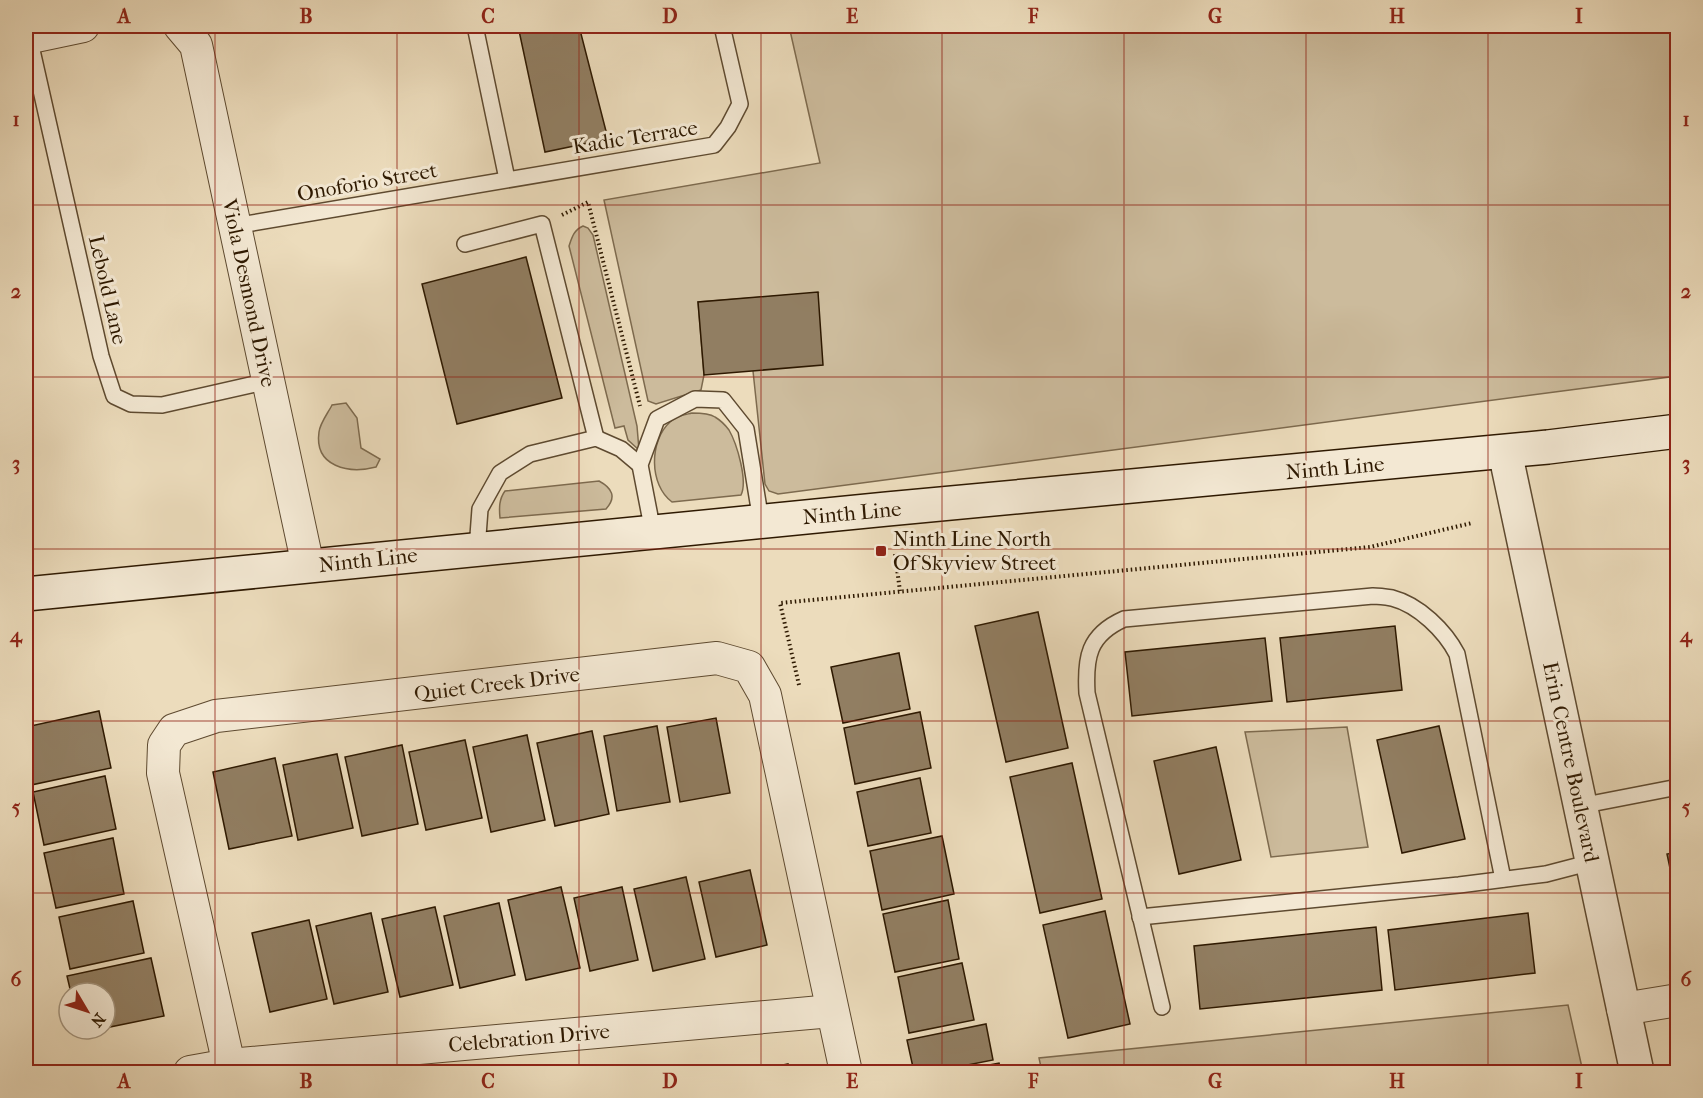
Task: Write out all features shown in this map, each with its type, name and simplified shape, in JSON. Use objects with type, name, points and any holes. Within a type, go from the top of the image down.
[{"type":"main road","name":"Ninth Line","points":[[26,594],[761,521],[1505,452],[1677,431]]},
{"type":"main road","name":"Erin Centre Boulevard","points":[[1505,452],[1637,1072]]},
{"type":"street","points":[[27,38],[83,26]]},
{"type":"street","name":"Viola Desmond Drive","points":[[180,26],[196,45],[308,566]]},
{"type":"street","name":"Quiet Creek Drive","points":[[229,1065],[163,773],[164,745],[174,730],[216,716],[717,658],[749,667],[765,695],[846,1072]]},
{"type":"street","points":[[1623,1010],[1677,1000]]},
{"type":"street","name":"Celebration Drive","points":[[190,1072],[229,1065],[832,1011]]},
{"type":"lane","points":[[475,26],[507,179]]},
{"type":"lane","name":"Kadic Terrace","points":[[507,179],[714,145],[728,127],[740,104],[722,26]]},
{"type":"lane","name":"Lebold Lane","points":[[27,38],[99,344],[114,396],[131,405],[162,405],[268,381]]},
{"type":"lane","name":"Onoforio Street","points":[[234,226],[507,179]]},
{"type":"lane","points":[[465,243],[542,224],[596,438]]},
{"type":"lane","points":[[653,532],[640,465],[657,419],[695,399],[723,400],[746,429],[761,521]]},
{"type":"lane","points":[[477,549],[480,509],[500,473],[530,454],[596,438],[621,449],[640,465]]},
{"type":"lane","points":[[1162,1007],[1087,693],[1086,666],[1091,649],[1102,631],[1124,620],[1373,596],[1393,598],[1407,604],[1449,638],[1457,654],[1503,879]]},
{"type":"lane","points":[[1580,806],[1677,787]]},
{"type":"lane","points":[[1140,917],[1459,885],[1546,873],[1592,862]]},
{"type":"path","points":[[542,224],[588,202],[640,406],[657,419]]},
{"type":"path","points":[[799,686],[780,603],[1370,547],[1472,523]]},
{"type":"path","points":[[895,554],[900,591]]},
{"type":"shaded area","points":[[789,26],[1677,26],[1677,376],[778,494],[769,491],[765,484],[753,371],[818,293],[698,302],[704,375],[701,390],[656,404],[648,401],[604,200],[820,163]]},
{"type":"shaded area","points":[[583,226],[588,228],[593,235],[637,426],[639,450],[628,440],[624,426],[615,428],[569,246],[575,232]]},
{"type":"shaded area","points":[[346,403],[357,418],[361,448],[380,459],[376,467],[345,468],[328,460],[322,453],[319,432],[322,422],[332,405]]},
{"type":"shaded area","points":[[692,413],[713,416],[729,430],[742,472],[741,495],[672,502],[664,494],[659,485],[654,463],[658,440],[672,420]]},
{"type":"shaded area","points":[[599,481],[612,493],[611,501],[606,509],[500,518],[500,504],[505,491]]},
{"type":"shaded area","points":[[1347,727],[1368,847],[1271,857],[1245,732]]},
{"type":"shaded area","points":[[1568,1005],[1583,1072],[1042,1072],[1039,1058]]},
{"type":"building","points":[[518,26],[579,26],[608,139],[545,152]]},
{"type":"building","points":[[526,257],[562,398],[457,424],[422,284]]},
{"type":"building","points":[[818,292],[823,365],[704,375],[698,302]]},
{"type":"building","points":[[1038,612],[1068,748],[1006,762],[975,626]]},
{"type":"building","points":[[1395,626],[1402,690],[1287,702],[1280,638]]},
{"type":"building","points":[[1265,638],[1272,701],[1132,716],[1125,652]]},
{"type":"building","points":[[899,653],[910,709],[843,723],[831,667]]},
{"type":"building","points":[[99,711],[111,768],[31,785],[26,759],[26,727]]},
{"type":"building","points":[[920,712],[931,768],[855,784],[844,728]]},
{"type":"building","points":[[716,718],[730,793],[680,802],[667,727]]},
{"type":"building","points":[[657,726],[670,802],[617,811],[604,736]]},
{"type":"building","points":[[1439,726],[1465,839],[1402,853],[1377,740]]},
{"type":"building","points":[[592,731],[609,814],[555,826],[537,743]]},
{"type":"building","points":[[527,735],[545,820],[491,832],[473,747]]},
{"type":"building","points":[[465,740],[482,818],[426,830],[409,752]]},
{"type":"building","points":[[402,745],[418,824],[362,836],[345,757]]},
{"type":"building","points":[[1216,747],[1241,860],[1179,874],[1154,761]]},
{"type":"building","points":[[337,754],[353,828],[298,840],[283,765]]},
{"type":"building","points":[[275,758],[292,836],[229,849],[213,772]]},
{"type":"building","points":[[1072,763],[1102,899],[1040,913],[1010,777]]},
{"type":"building","points":[[105,776],[116,829],[44,845],[33,792]]},
{"type":"building","points":[[920,778],[931,833],[868,846],[857,792]]},
{"type":"building","points":[[942,836],[954,894],[882,910],[870,851]]},
{"type":"building","points":[[113,838],[124,894],[56,908],[44,853]]},
{"type":"building","points":[[1678,852],[1678,906],[1667,854]]},
{"type":"building","points":[[750,870],[767,945],[716,957],[699,882]]},
{"type":"building","points":[[686,877],[705,959],[653,971],[634,889]]},
{"type":"building","points":[[561,887],[580,968],[526,980],[508,900]]},
{"type":"building","points":[[622,887],[638,960],[590,971],[574,898]]},
{"type":"building","points":[[948,900],[959,959],[895,972],[883,914]]},
{"type":"building","points":[[133,901],[144,953],[70,969],[59,917]]},
{"type":"building","points":[[499,903],[515,975],[460,988],[444,916]]},
{"type":"building","points":[[435,907],[453,985],[400,997],[382,919]]},
{"type":"building","points":[[1105,911],[1130,1024],[1068,1038],[1043,925]]},
{"type":"building","points":[[371,913],[388,992],[334,1004],[316,926]]},
{"type":"building","points":[[1528,913],[1535,973],[1395,990],[1388,930]]},
{"type":"building","points":[[309,920],[327,999],[270,1012],[252,933]]},
{"type":"building","points":[[1376,927],[1382,990],[1200,1009],[1194,946]]},
{"type":"building","points":[[151,958],[164,1016],[117,1026],[117,981],[68,981],[67,976]]},
{"type":"building","points":[[962,963],[974,1020],[909,1033],[898,977]]},
{"type":"building","points":[[986,1024],[993,1060],[932,1072],[914,1072],[907,1040]]},
{"type":"building","points":[[999,1063],[1001,1072],[952,1072]]},
{"type":"building","points":[[788,1064],[790,1072],[750,1072]]},
{"type":"place","name":"Ninth Line North Of Skyview Street","points":[[881,551]]}]
